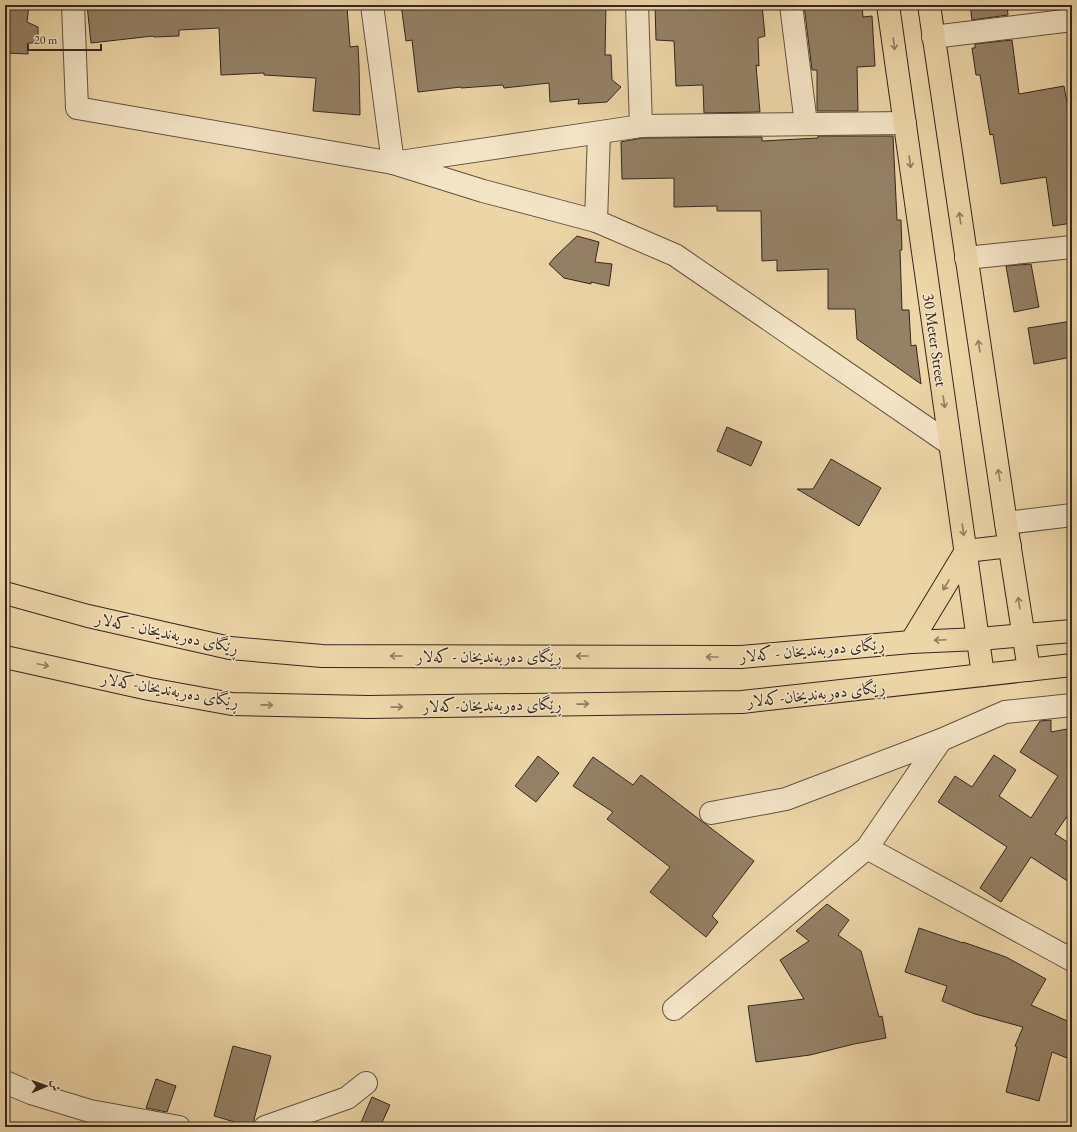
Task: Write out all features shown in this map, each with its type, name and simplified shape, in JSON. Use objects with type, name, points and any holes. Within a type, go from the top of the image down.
[{"type":"main road","name":"30 Meter Street","points":[[888,5],[983,674]]},
{"type":"main road","points":[[929,5],[1029,670]]},
{"type":"main road","points":[[911,642],[966,551],[1010,546]]},
{"type":"main road","name":"ڕێگای دەربەندیخان - کەلار","points":[[5,592],[88,616],[230,648],[322,656],[742,657],[911,642],[1072,631]]},
{"type":"main road","name":"ڕێگای دەربەندیخان-کەلار","points":[[5,657],[149,689],[232,704],[368,707],[742,702],[1072,665]]},
{"type":"street","points":[[72,5],[77,108],[393,163],[483,191],[596,221],[675,255],[950,444]]},
{"type":"street","points":[[372,5],[393,163]]},
{"type":"street","points":[[637,5],[642,126]]},
{"type":"street","points":[[791,5],[806,124]]},
{"type":"street","points":[[933,37],[1072,20]]},
{"type":"street","points":[[393,163],[642,126],[905,123]]},
{"type":"street","points":[[596,221],[599,133]]},
{"type":"street","points":[[966,258],[1072,246]]},
{"type":"street","points":[[1006,523],[1072,515]]},
{"type":"street","points":[[711,813],[786,798],[941,740],[1005,712],[1072,705]]},
{"type":"street","points":[[674,1009],[867,848],[941,740]]},
{"type":"street","points":[[867,848],[1072,960]]},
{"type":"street","points":[[5,1082],[31,1093],[90,1111],[179,1127]]},
{"type":"street","points":[[266,1127],[347,1098],[366,1083]]},
{"type":"building","points":[[5,5],[29,5],[27,22],[38,27],[38,43],[28,43],[28,54],[5,53]]},
{"type":"building","points":[[87,5],[333,5],[333,8],[347,7],[350,47],[358,46],[360,115],[313,111],[316,78],[264,75],[264,73],[221,75],[219,28],[179,30],[179,36],[153,36],[91,43]]},
{"type":"building","points":[[401,5],[606,5],[605,55],[611,55],[612,80],[621,87],[607,102],[578,104],[579,99],[550,102],[549,83],[504,88],[503,85],[461,87],[418,92],[412,40],[406,41]]},
{"type":"building","points":[[655,5],[762,5],[765,36],[758,38],[759,66],[756,65],[760,112],[704,113],[703,85],[676,86],[674,41],[656,40]]},
{"type":"building","points":[[804,5],[862,5],[863,17],[872,16],[875,66],[857,67],[858,111],[817,111],[817,70],[812,70]]},
{"type":"building","points":[[970,5],[1007,5],[1008,15],[972,20]]},
{"type":"building","points":[[1012,40],[1019,94],[1064,86],[1072,131],[1072,223],[1053,226],[1046,177],[1001,184],[993,134],[990,135],[980,75],[976,75],[972,48],[975,48],[975,44]]},
{"type":"building","points":[[818,136],[893,136],[897,220],[901,220],[902,250],[900,250],[902,310],[909,310],[911,346],[916,345],[921,384],[857,339],[855,309],[828,309],[828,269],[777,271],[777,260],[762,261],[761,211],[717,211],[717,206],[674,207],[674,178],[622,179],[621,142],[642,138],[762,137],[762,141],[818,138]]},
{"type":"building","points":[[577,236],[599,242],[595,262],[612,264],[609,286],[564,278],[549,264]]},
{"type":"building","points":[[1031,264],[1039,307],[1014,312],[1006,266]]},
{"type":"building","points":[[1072,321],[1072,357],[1034,364],[1028,328]]},
{"type":"building","points":[[727,427],[762,442],[751,466],[717,451]]},
{"type":"building","points":[[831,459],[881,488],[859,526],[797,489],[813,489]]},
{"type":"building","points":[[1051,720],[1051,732],[1072,728],[1072,809],[1055,834],[1072,845],[1072,884],[1031,857],[1001,902],[980,888],[1007,847],[938,802],[955,776],[972,787],[994,755],[1016,770],[999,796],[1031,818],[1058,776],[1020,752],[1040,721]]},
{"type":"building","points":[[538,756],[559,773],[536,802],[515,786]]},
{"type":"building","points":[[593,757],[633,785],[641,775],[754,861],[712,916],[718,922],[706,937],[650,892],[670,867],[607,819],[613,812],[573,786]]},
{"type":"building","points":[[827,904],[849,920],[838,935],[861,951],[879,1017],[882,1016],[886,1038],[810,1055],[756,1062],[748,1006],[804,999],[780,960],[809,941],[796,931]]},
{"type":"building","points":[[919,928],[1006,957],[1046,979],[1031,1005],[1072,1023],[1072,1060],[1052,1052],[1039,1101],[1006,1092],[1017,1047],[1015,1046],[1023,1027],[975,1014],[942,1001],[947,986],[905,972]]},
{"type":"building","points":[[233,1046],[271,1056],[252,1127],[214,1116]]},
{"type":"building","points":[[156,1079],[176,1086],[167,1112],[146,1108]]},
{"type":"building","points":[[372,1097],[390,1105],[380,1127],[359,1127]]}]
